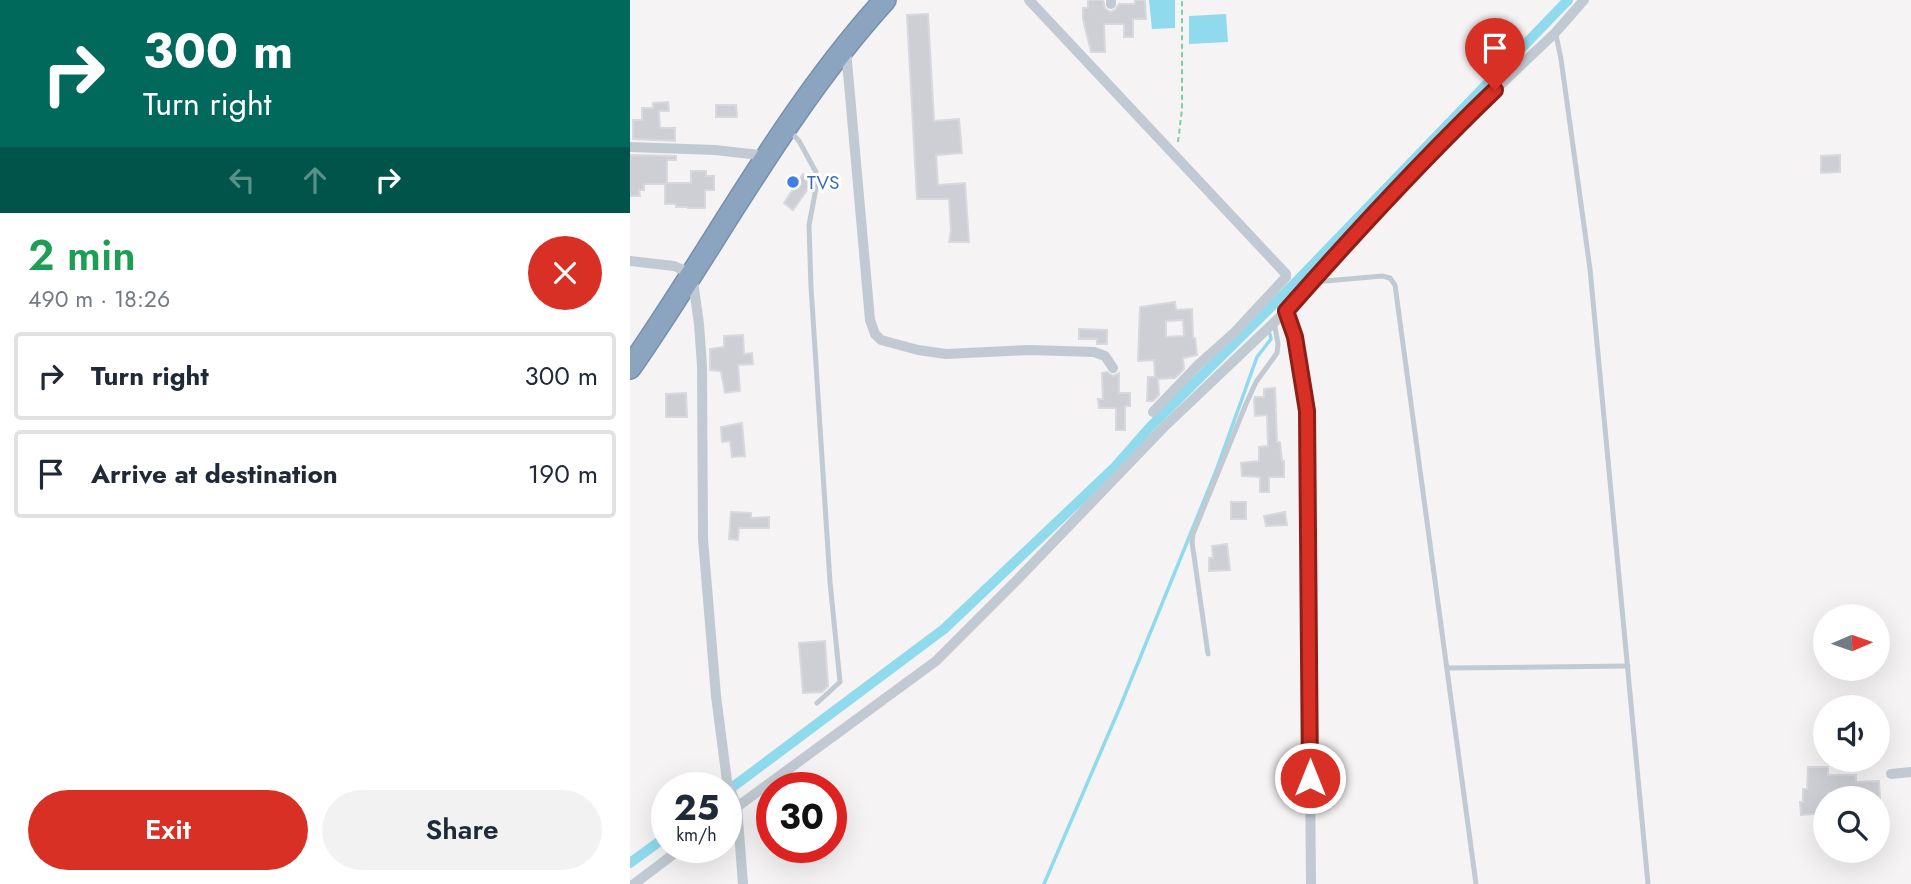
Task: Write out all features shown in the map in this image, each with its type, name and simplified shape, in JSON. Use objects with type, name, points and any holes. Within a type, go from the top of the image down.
[{"type":"highway","points":[[630,368],[787,128],[846,46],[886,0]]},
{"type":"street","points":[[1028,0],[1286,274],[1235,332],[1198,365],[1153,412]]},
{"type":"street","points":[[742,803],[936,661],[1149,441],[1286,311],[1455,128],[1555,33],[1584,0]]},
{"type":"street","points":[[846,46],[870,320],[875,334],[889,343],[946,354],[1028,350],[1094,352],[1105,356],[1113,368]]},
{"type":"street","points":[[630,147],[715,150],[768,156]]},
{"type":"street","points":[[630,261],[674,266],[691,274],[702,366],[703,539],[716,696],[726,772]]},
{"type":"street","points":[[1286,311],[1295,337],[1307,411],[1311,884]]},
{"type":"street","points":[[1235,332],[1248,346]]},
{"type":"street","points":[[1891,774],[1911,772]]},
{"type":"street","points":[[634,884],[662,863]]},
{"type":"street","points":[[741,863],[743,884]]},
{"type":"lane","points":[[1555,33],[1561,59],[1590,269],[1648,884]]},
{"type":"lane","points":[[787,128],[799,141],[816,172],[817,183],[809,225],[811,287],[830,582],[840,682],[817,703]]},
{"type":"lane","points":[[1311,282],[1382,276],[1390,278],[1395,285],[1476,884]]},
{"type":"lane","points":[[1208,654],[1193,534],[1251,393],[1277,353],[1274,321]]},
{"type":"lane","points":[[1447,668],[1628,666]]},
{"type":"path","points":[[1177,158],[1182,109],[1182,0]]},
{"type":"water","points":[[1149,0],[1175,0],[1175,28],[1152,29]]},
{"type":"water","points":[[1226,14],[1228,42],[1189,44],[1189,16]]},
{"type":"building","points":[[1088,0],[1103,0],[1105,8],[1110,12],[1119,4],[1135,4],[1135,0],[1145,0],[1146,19],[1133,19],[1133,37],[1124,37],[1124,24],[1104,24],[1105,52],[1091,52],[1083,19],[1083,8],[1088,8]]},
{"type":"building","points":[[928,14],[934,121],[959,119],[962,153],[936,155],[938,185],[965,183],[969,242],[949,242],[949,199],[917,199],[907,15]]},
{"type":"building","points":[[668,102],[669,111],[659,111],[660,128],[675,128],[675,141],[633,139],[633,120],[642,120],[642,108],[653,108],[653,103]]},
{"type":"building","points":[[716,105],[736,105],[737,117],[716,117]]},
{"type":"building","points":[[630,155],[676,156],[676,160],[667,160],[667,183],[691,183],[691,171],[706,171],[706,176],[714,176],[714,190],[705,190],[705,208],[665,204],[665,184],[644,184],[644,190],[639,190],[640,196],[630,196]]},
{"type":"building","points":[[1840,155],[1840,172],[1821,173],[1821,156]]},
{"type":"building","points":[[803,174],[811,179],[812,183],[793,210],[784,203]]},
{"type":"building","points":[[1175,302],[1176,310],[1192,309],[1193,338],[1197,355],[1183,358],[1184,369],[1175,378],[1158,379],[1159,395],[1153,401],[1147,401],[1148,377],[1155,377],[1154,360],[1138,361],[1140,307]],"holes":[[[1183,320],[1184,336],[1166,337],[1166,321]]]},
{"type":"building","points":[[1079,329],[1107,330],[1107,344],[1097,344],[1097,339],[1079,339]]},
{"type":"building","points":[[743,335],[744,354],[752,353],[753,364],[738,365],[740,391],[725,393],[721,371],[710,370],[710,349],[724,347],[724,336]]},
{"type":"building","points":[[1107,372],[1113,376],[1119,373],[1119,393],[1130,393],[1130,406],[1125,406],[1125,430],[1116,430],[1116,408],[1099,408],[1098,399],[1103,399],[1102,373]]},
{"type":"building","points":[[1275,388],[1277,442],[1280,442],[1284,461],[1284,477],[1269,477],[1269,492],[1260,492],[1260,477],[1242,476],[1241,463],[1259,461],[1259,447],[1268,446],[1267,415],[1255,416],[1254,400],[1255,397],[1264,397],[1264,389]]},
{"type":"building","points":[[686,393],[687,417],[666,417],[666,394]]},
{"type":"building","points":[[742,423],[745,456],[732,457],[730,441],[722,442],[721,427]]},
{"type":"building","points":[[1231,502],[1246,502],[1246,519],[1231,519]]},
{"type":"building","points":[[731,512],[751,513],[751,518],[769,517],[769,528],[739,528],[738,540],[729,539]]},
{"type":"building","points":[[1285,512],[1287,525],[1266,526],[1264,516]]},
{"type":"building","points":[[1227,544],[1230,570],[1209,571],[1209,558],[1213,558],[1212,546]]},
{"type":"building","points":[[825,641],[828,686],[822,692],[803,693],[799,643]]},
{"type":"building","points":[[1808,767],[1813,767],[1813,772],[1828,772],[1828,775],[1856,775],[1856,782],[1879,781],[1879,786],[1813,786],[1813,814],[1801,815],[1803,789],[1807,789]]},
{"type":"waterway","points":[[742,780],[944,629],[1114,468],[1151,426],[1294,284],[1568,0]]},
{"type":"waterway","points":[[1044,884],[1120,707],[1216,471],[1257,357],[1271,339],[1270,334]]},
{"type":"waterway","points":[[630,863],[651,848]]},
{"type":"place","name":"TVS","points":[[793,182]]},
{"type":"route","points":[[1310,778],[1307,411],[1295,337],[1286,311],[1371,216],[1495,90]]}]
